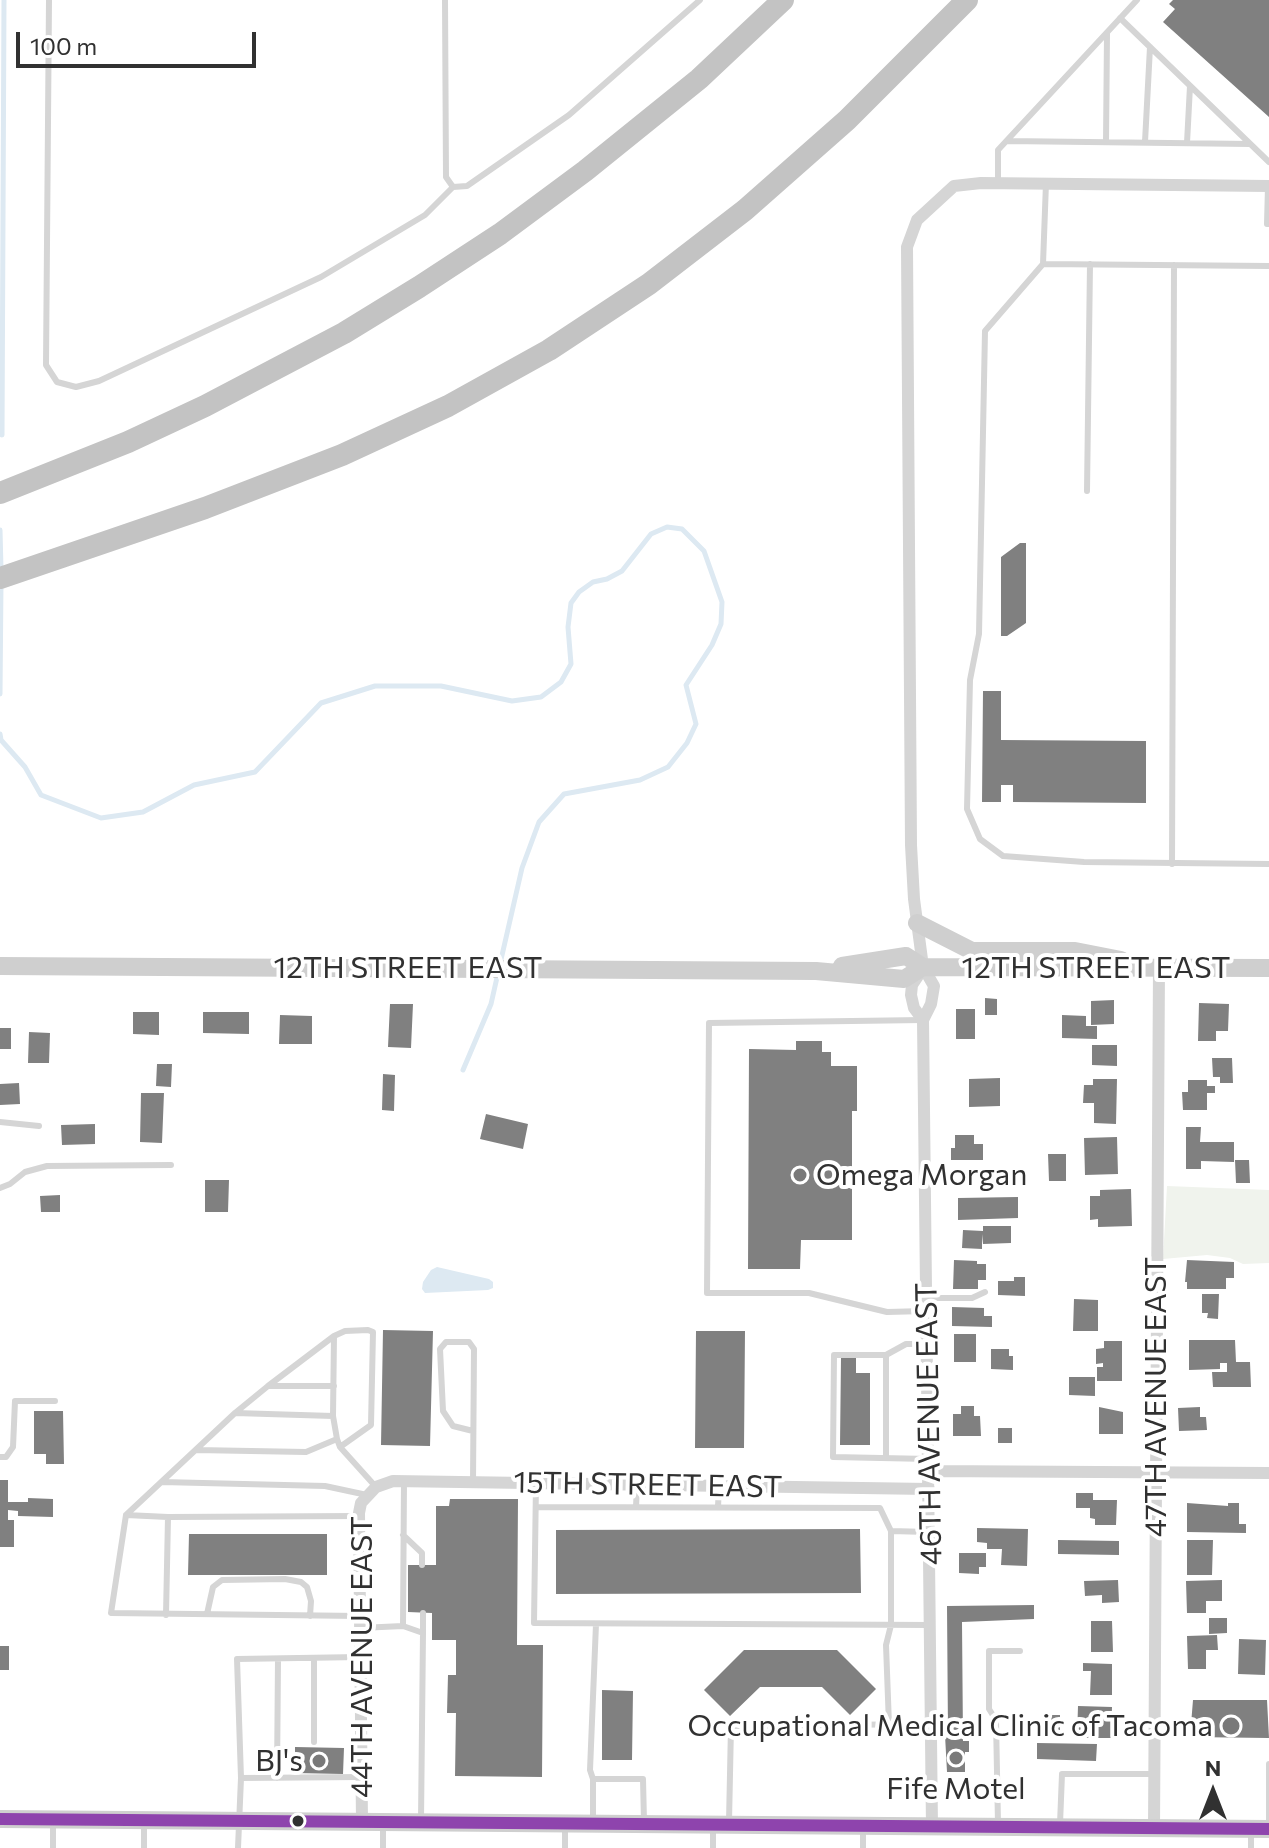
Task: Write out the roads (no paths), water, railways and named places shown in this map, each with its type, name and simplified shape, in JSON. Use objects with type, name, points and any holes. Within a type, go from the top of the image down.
[{"type":"highway","points":[[0,493],[128,442],[205,406],[344,333],[419,287],[500,234],[585,171],[699,79],[783,0]]},
{"type":"highway","points":[[0,578],[205,508],[342,455],[448,406],[549,350],[649,284],[745,210],[847,120],[967,0]]},
{"type":"street","points":[[923,967],[911,845],[907,247],[917,220],[954,186],[1046,183],[1268,186]]},
{"type":"street","points":[[917,923],[972,951],[1075,951],[1159,967]]},
{"type":"street","name":"12TH STREET EAST","points":[[0,966],[816,971],[904,979],[923,967],[1269,968]]},
{"type":"street","name":"46TH AVENUE EAST","points":[[923,1020],[914,1008],[911,995],[912,985],[923,967],[934,986],[931,1004],[923,1020],[932,1827]]},
{"type":"street","name":"47TH AVENUE EAST","points":[[1154,1828],[1159,967]]},
{"type":"street","points":[[929,1465],[1155,1473],[1269,1473]]},
{"type":"street","name":"15TH STREET EAST","points":[[371,1492],[393,1481],[929,1489]]},
{"type":"street","name":"44TH AVENUE EAST","points":[[362,1823],[359,1516],[361,1503],[371,1492]]},
{"type":"street","points":[[0,1819],[1263,1829]]},
{"type":"lane","points":[[49,0],[46,365],[57,382],[76,387],[99,381],[321,277],[425,215],[453,187],[467,186],[569,115],[700,0]]},
{"type":"lane","points":[[445,0],[446,177],[453,187]]},
{"type":"lane","points":[[998,183],[998,150],[1137,0]]},
{"type":"lane","points":[[1120,18],[1269,162]]},
{"type":"lane","points":[[1106,142],[1107,32]]},
{"type":"lane","points":[[1145,142],[1150,47]]},
{"type":"lane","points":[[1187,143],[1190,86]]},
{"type":"lane","points":[[1007,141],[1250,144]]},
{"type":"lane","points":[[1046,183],[1043,264],[985,331],[979,634],[970,680],[967,809],[980,839],[1003,856],[1084,862],[1269,864]]},
{"type":"lane","points":[[1268,186],[1269,224]]},
{"type":"lane","points":[[1043,264],[1269,266]]},
{"type":"lane","points":[[1087,491],[1090,264]]},
{"type":"lane","points":[[1172,864],[1174,265]]},
{"type":"lane","points":[[923,1020],[709,1023],[707,1293],[809,1293],[887,1312],[972,1298],[985,1292]]},
{"type":"lane","points":[[0,1122],[39,1126]]},
{"type":"lane","points":[[0,1188],[31,1169],[47,1166],[171,1165]]},
{"type":"lane","points":[[340,1447],[371,1425],[373,1332],[357,1329],[334,1336],[235,1413],[126,1515],[111,1613],[310,1616],[403,1626],[423,1633]]},
{"type":"lane","points":[[334,1336],[333,1416],[337,1439],[371,1492]]},
{"type":"lane","points":[[473,1431],[453,1426],[443,1411],[440,1349],[446,1342],[469,1342],[474,1349],[473,1482]]},
{"type":"lane","points":[[928,1344],[906,1344],[886,1355],[834,1355],[833,1457],[886,1458],[929,1465]]},
{"type":"lane","points":[[886,1355],[886,1458]]},
{"type":"lane","points":[[268,1386],[334,1386]]},
{"type":"lane","points":[[0,1457],[6,1457],[13,1447],[15,1401],[55,1401]]},
{"type":"lane","points":[[235,1413],[333,1416]]},
{"type":"lane","points":[[196,1450],[306,1452],[337,1439]]},
{"type":"lane","points":[[403,1626],[404,1481]]},
{"type":"lane","points":[[162,1482],[325,1486],[371,1492]]},
{"type":"lane","points":[[536,1483],[534,1623],[931,1625]]},
{"type":"lane","points":[[636,1507],[637,1485]]},
{"type":"lane","points":[[718,1507],[719,1486]]},
{"type":"lane","points":[[843,1508],[847,1488]]},
{"type":"lane","points":[[536,1507],[880,1508],[891,1531],[891,1625],[886,1645],[889,1725]]},
{"type":"lane","points":[[126,1515],[359,1516]]},
{"type":"lane","points":[[166,1615],[168,1517]]},
{"type":"lane","points":[[891,1531],[930,1532]]},
{"type":"lane","points":[[403,1535],[422,1553],[422,1565]]},
{"type":"lane","points":[[207,1614],[213,1587],[222,1580],[285,1579],[301,1582],[307,1587],[311,1601],[310,1616]]},
{"type":"lane","points":[[421,1824],[423,1613]]},
{"type":"lane","points":[[593,1825],[593,1779],[590,1770],[596,1624]]},
{"type":"lane","points":[[998,1827],[996,1720],[989,1709],[989,1651],[1020,1651]]},
{"type":"lane","points":[[238,1848],[241,1778],[237,1659],[360,1657]]},
{"type":"lane","points":[[314,1658],[314,1742]]},
{"type":"lane","points":[[277,1778],[278,1659]]},
{"type":"lane","points":[[713,1848],[721,1826],[731,1726],[932,1724]]},
{"type":"lane","points":[[1251,1848],[1263,1829],[1269,1764]]},
{"type":"lane","points":[[1060,1828],[1062,1774],[1154,1774]]},
{"type":"lane","points":[[241,1778],[361,1777]]},
{"type":"lane","points":[[593,1779],[643,1779],[644,1825]]},
{"type":"lane","points":[[53,1819],[53,1848]]},
{"type":"lane","points":[[144,1820],[144,1848]]},
{"type":"lane","points":[[383,1823],[383,1848]]},
{"type":"lane","points":[[565,1825],[565,1848]]},
{"type":"lane","points":[[863,1827],[863,1848]]},
{"type":"waterway","points":[[2,435],[4,0]]},
{"type":"waterway","points":[[0,734],[1,740],[25,767],[41,795],[101,818],[143,812],[194,785],[255,772],[321,703],[375,686],[441,686],[512,701],[541,697],[561,682],[571,664],[568,627],[571,603],[579,592],[593,582],[622,571],[651,534],[667,527],[682,529],[704,551],[722,602],[721,624],[712,645],[686,685],[696,724],[687,743],[668,767],[640,780],[564,794],[539,822],[522,868],[500,964]]},
{"type":"waterway","points":[[0,530],[1,569]]},
{"type":"waterway","points":[[0,694],[1,583]]},
{"type":"waterway","points":[[463,1070],[491,1004],[498,973]]},
{"type":"place","name":"Omega Morgan","points":[[800,1175]]},
{"type":"place","name":"Occupational Medical Clinic of Tacoma","points":[[1231,1726]]},
{"type":"place","name":"Fife Motel","points":[[956,1758]]},
{"type":"place","name":"BJ's","points":[[319,1761]]}]
